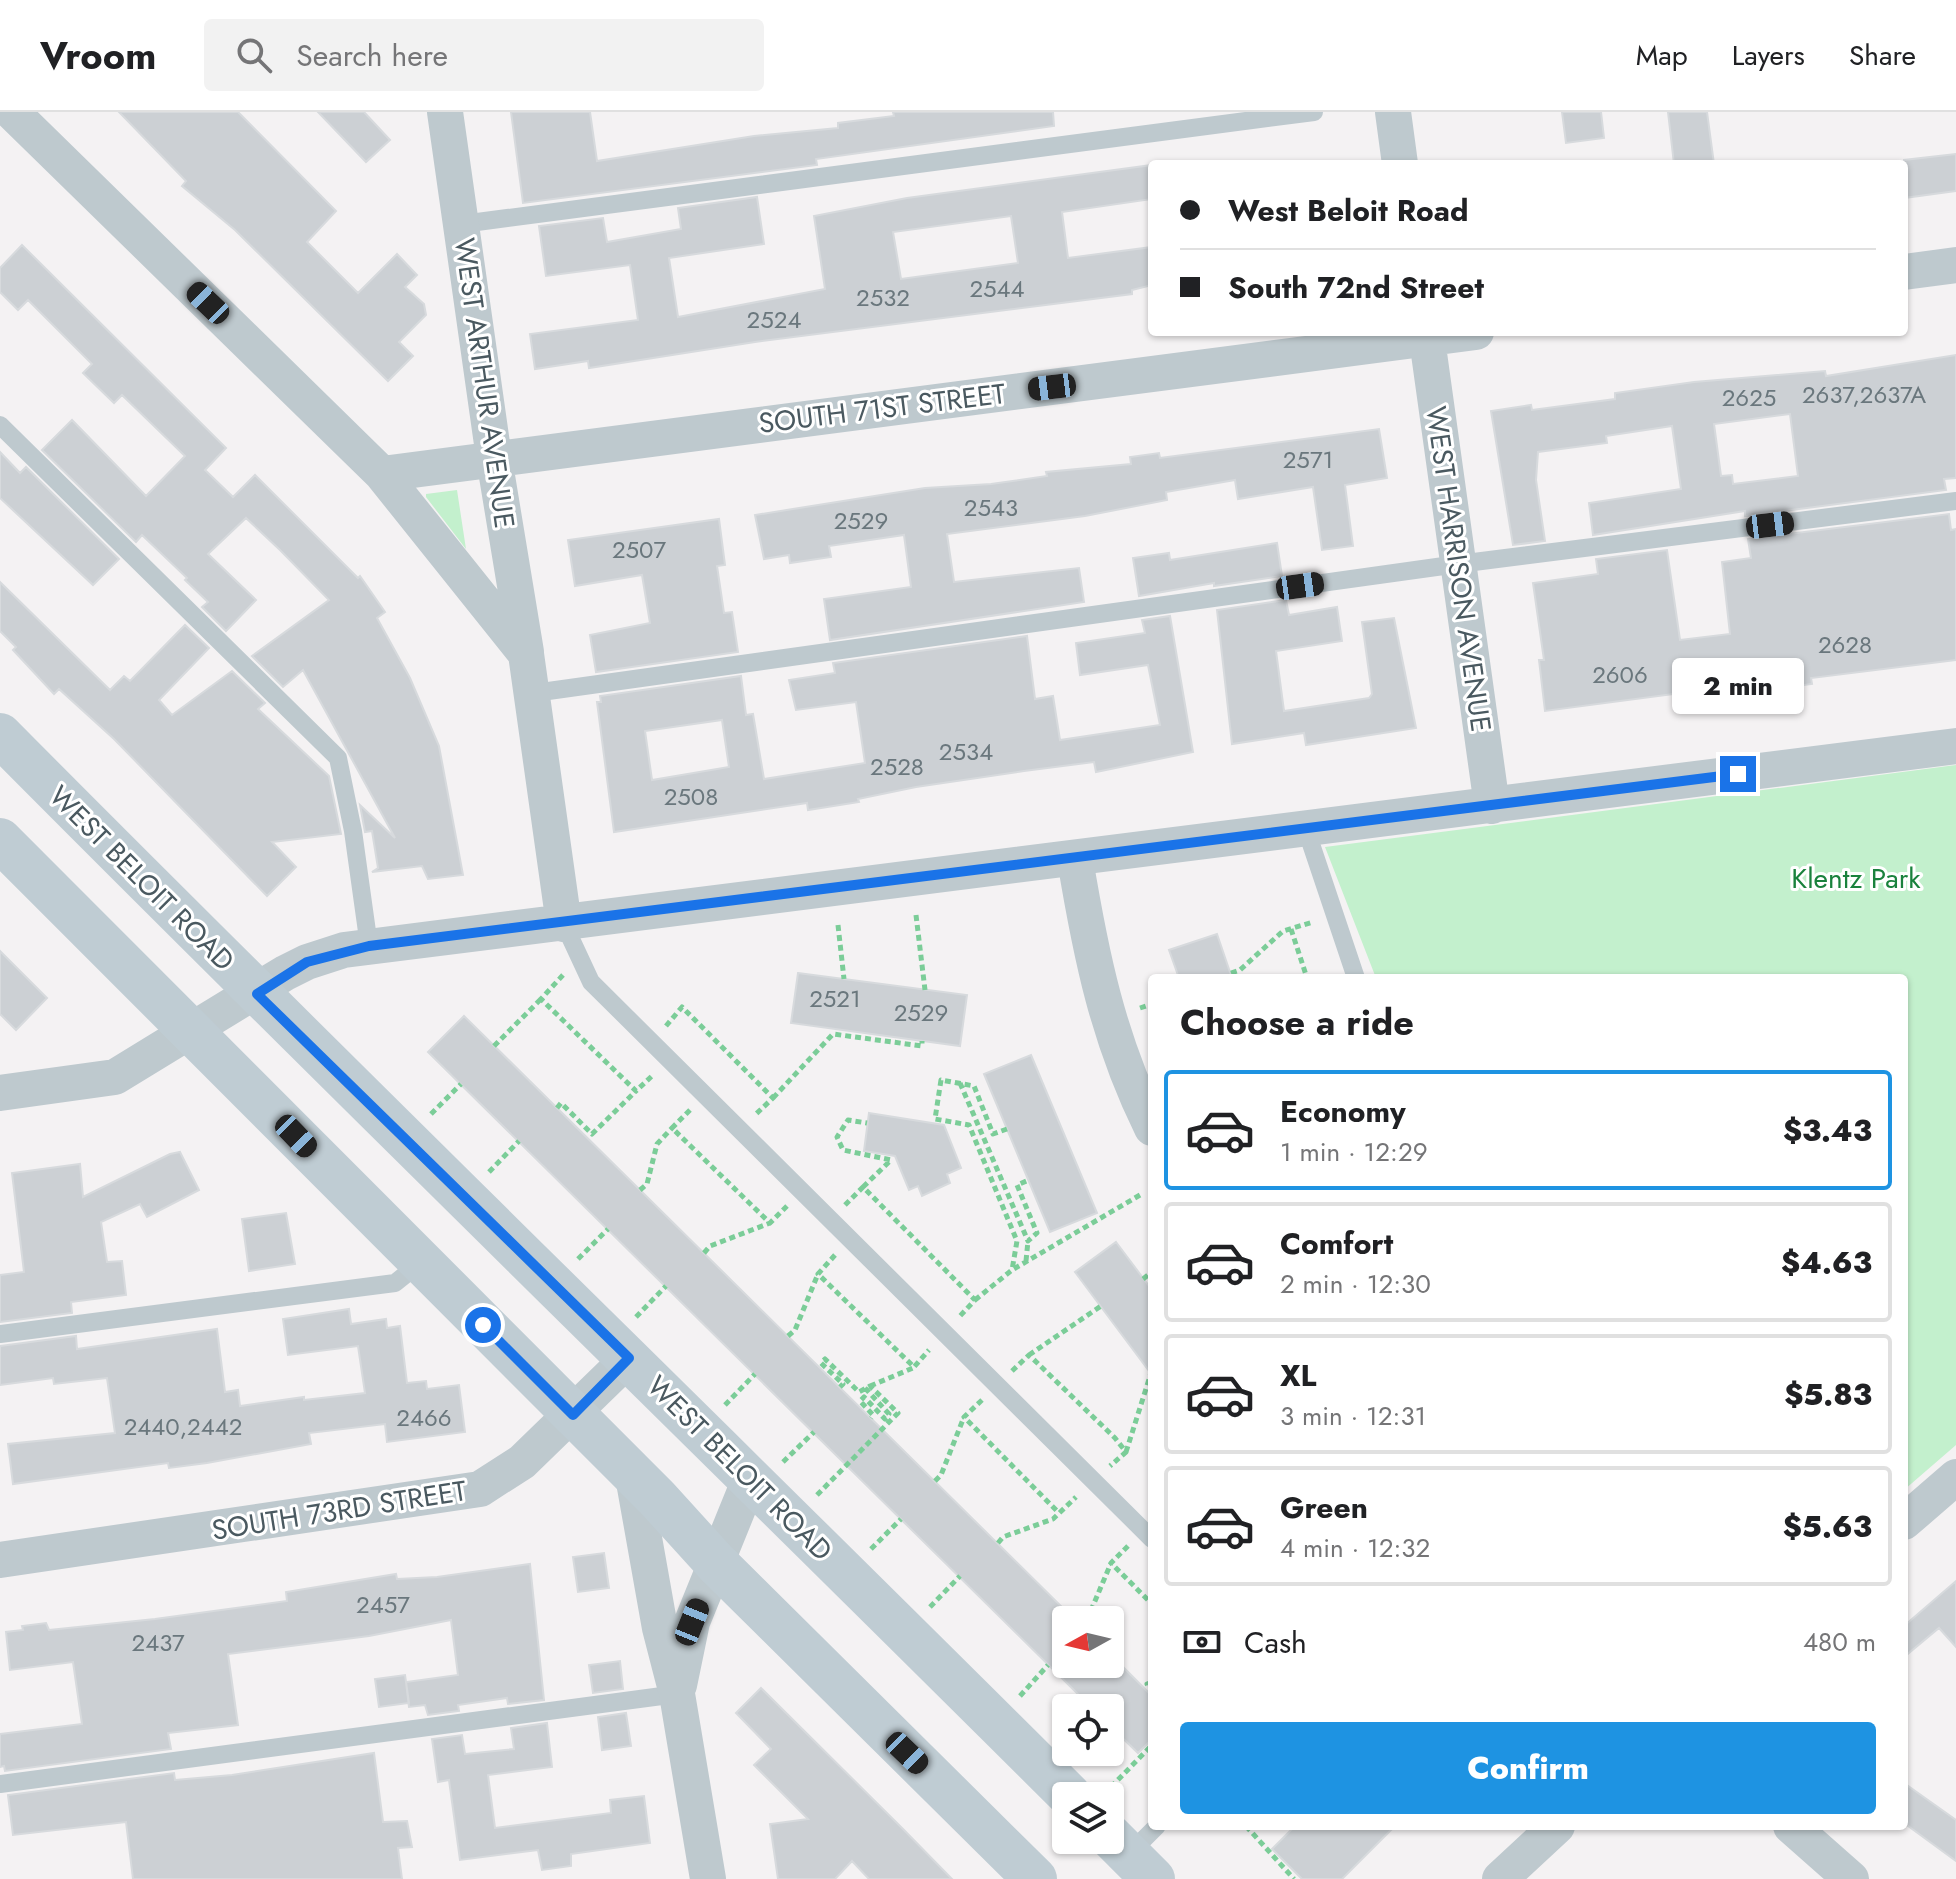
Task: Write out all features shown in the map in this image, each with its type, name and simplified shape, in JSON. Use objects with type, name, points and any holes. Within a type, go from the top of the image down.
[{"type":"main road","name":"WEST BELOIT ROAD","points":[[0,735],[257,994],[632,1338],[1080,1782]]},
{"type":"main road","points":[[0,840],[573,1415],[716,1563],[1035,1879]]},
{"type":"street","points":[[12,112],[382,474],[526,654]]},
{"type":"street","name":"WEST ARTHUR AVENUE","points":[[445,112],[494,458],[534,693],[564,924]]},
{"type":"street","points":[[1393,112],[1399,160]]},
{"type":"street","points":[[1908,271],[1956,265]]},
{"type":"street","name":"SOUTH 71ST STREET","points":[[382,474],[1426,336]]},
{"type":"street","name":"WEST HARRISON AVENUE","points":[[1426,336],[1492,806]]},
{"type":"street","points":[[0,1093],[115,1077],[307,962],[369,946],[564,924],[1956,746]]},
{"type":"street","points":[[1075,859],[1097,985],[1137,1098],[1148,1120]]},
{"type":"street","name":"SOUTH 73RD STREET","points":[[0,1560],[480,1489],[522,1462],[573,1415],[632,1338]]},
{"type":"street","points":[[677,1694],[692,1622],[716,1563],[766,1470]]},
{"type":"street","points":[[633,1476],[660,1628],[677,1694],[708,1879]]},
{"type":"street","points":[[1908,1519],[1956,1477]]},
{"type":"street","points":[[1500,1879],[1553,1830]]},
{"type":"street","points":[[1796,1830],[1851,1879]]},
{"type":"lane","points":[[462,224],[1314,112]]},
{"type":"lane","points":[[0,425],[338,758],[353,831],[369,946]]},
{"type":"lane","points":[[534,693],[1458,564],[1956,501]]},
{"type":"lane","points":[[1306,829],[1355,974]]},
{"type":"lane","points":[[564,924],[591,982],[1148,1535]]},
{"type":"lane","points":[[0,1334],[395,1283],[420,1263]]},
{"type":"lane","points":[[0,1784],[677,1694]]},
{"type":"path","points":[[916,915],[925,990]]},
{"type":"path","points":[[1231,973],[1240,970],[1283,931],[1335,915]]},
{"type":"path","points":[[838,925],[844,979]]},
{"type":"path","points":[[1291,929],[1306,974]]},
{"type":"path","points":[[494,1046],[579,959]]},
{"type":"path","points":[[541,999],[636,1091]]},
{"type":"path","points":[[1139,1008],[1148,1005]]},
{"type":"path","points":[[652,1043],[682,1007],[773,1098]]},
{"type":"path","points":[[740,1130],[833,1034],[922,1046],[922,1041]]},
{"type":"path","points":[[557,1108],[561,1103],[592,1134],[669,1059]]},
{"type":"path","points":[[1007,1129],[993,1134],[974,1086],[941,1080],[935,1119],[969,1125],[1017,1241],[1012,1270]]},
{"type":"path","points":[[960,1083],[1028,1241],[1026,1261]]},
{"type":"path","points":[[430,1115],[461,1084]]},
{"type":"path","points":[[640,1190],[647,1184],[657,1144],[704,1095]]},
{"type":"path","points":[[863,1187],[891,1160],[843,1150],[837,1137],[848,1120],[867,1123]]},
{"type":"path","points":[[672,1128],[770,1223]]},
{"type":"path","points":[[489,1173],[519,1141]]},
{"type":"path","points":[[987,1169],[994,1166]]},
{"type":"path","points":[[1028,1241],[1037,1233],[1017,1185],[1029,1180]]},
{"type":"path","points":[[704,1253],[710,1246],[770,1223],[801,1191]]},
{"type":"path","points":[[975,1300],[1026,1261],[1140,1195]]},
{"type":"path","points":[[577,1260],[608,1229]]},
{"type":"path","points":[[788,1336],[795,1330],[818,1274]]},
{"type":"path","points":[[1143,1279],[1148,1275]]},
{"type":"path","points":[[632,1338],[666,1286]]},
{"type":"path","points":[[1029,1355],[1101,1306]]},
{"type":"path","points":[[840,1387],[843,1384],[821,1363],[825,1359],[859,1392],[914,1367]]},
{"type":"path","points":[[724,1405],[755,1374]]},
{"type":"path","points":[[1126,1452],[1148,1382]]},
{"type":"path","points":[[867,1387],[889,1414],[885,1419],[864,1397],[860,1401],[873,1415],[871,1418]]},
{"type":"path","points":[[816,1496],[898,1413],[867,1387]]},
{"type":"path","points":[[935,1481],[941,1475],[964,1417]]},
{"type":"path","points":[[766,1470],[814,1432]]},
{"type":"path","points":[[998,1543],[1003,1537],[1059,1513]]},
{"type":"path","points":[[871,1550],[901,1519]]},
{"type":"path","points":[[1093,1606],[1111,1563],[1148,1535]]},
{"type":"path","points":[[1111,1563],[1148,1600]]},
{"type":"path","points":[[929,1608],[960,1576]]},
{"type":"path","points":[[1019,1697],[1048,1665]]},
{"type":"path","points":[[1103,1782],[1148,1748]]},
{"type":"path","points":[[1250,1830],[1294,1879]]},
{"type":"green space","points":[[457,490],[466,549],[426,497],[426,494]]},
{"type":"green space","name":"Klentz Park","points":[[1956,765],[1956,1445],[1908,1487],[1908,974],[1374,974],[1325,847]]},
{"type":"building","points":[[119,112],[238,112],[336,211],[307,242],[358,293],[397,254],[417,275],[405,287],[424,304],[426,315],[399,342],[413,356],[388,381],[235,230],[182,186],[186,181]]},
{"type":"building","points":[[318,112],[364,112],[390,140],[366,162]]},
{"type":"building","points":[[511,112],[590,112],[597,161],[754,136],[838,128],[838,123],[894,116],[893,112],[1053,112],[1054,126],[816,159],[817,165],[523,203]]},
{"type":"building","points":[[1562,112],[1601,112],[1604,138],[1566,143]]},
{"type":"building","points":[[1668,112],[1707,112],[1713,160],[1674,160]]},
{"type":"building","points":[[1956,154],[1956,191],[1908,197],[1908,160],[1904,160]]},
{"type":"building","points":[[1148,166],[1148,200],[1062,212],[1068,258],[1148,248],[1148,286],[1132,290],[1132,294],[755,342],[589,368],[588,361],[535,369],[530,334],[638,320],[630,265],[546,276],[539,226],[603,218],[607,242],[681,229],[678,208],[757,197],[764,244],[669,258],[678,317],[825,289],[814,216],[907,198]],"holes":[[[1011,216],[1018,263],[901,279],[893,232]]]},
{"type":"building","points":[[22,245],[226,448],[205,470],[233,497],[255,475],[358,578],[360,576],[385,612],[377,618],[410,678],[439,746],[463,875],[428,879],[422,866],[372,872],[378,868],[372,831],[365,832],[360,805],[395,838],[303,670],[283,687],[252,656],[329,600],[280,550],[246,518],[208,554],[256,600],[226,631],[202,607],[208,602],[185,580],[187,578],[142,535],[136,542],[42,450],[72,420],[146,496],[185,456],[122,395],[114,403],[83,373],[92,364],[28,300],[18,310],[0,292],[0,268]]},
{"type":"building","points":[[1956,355],[1956,478],[1944,479],[1946,490],[1745,516],[1745,511],[1593,535],[1589,503],[1681,489],[1672,426],[1606,436],[1607,443],[1538,452],[1536,480],[1545,541],[1513,545],[1491,411],[1531,405],[1532,410],[1615,399],[1615,393],[1694,382],[1825,371],[1826,376]],"holes":[[[1790,414],[1798,476],[1733,484],[1732,475],[1721,476],[1714,424]]]},
{"type":"building","points":[[1379,429],[1387,478],[1345,485],[1353,546],[1322,550],[1313,487],[1238,499],[1235,480],[1166,492],[1167,500],[1085,516],[947,534],[954,582],[1079,568],[1084,602],[830,640],[824,599],[911,587],[904,535],[829,546],[831,557],[790,563],[789,555],[764,559],[755,515],[925,488],[991,484],[1047,476],[1046,472],[1131,464],[1130,457],[1159,453],[1160,458]]},
{"type":"building","points":[[0,452],[20,473],[26,467],[119,559],[93,585],[0,498]]},
{"type":"building","points":[[1949,514],[1951,530],[1956,529],[1956,660],[1811,678],[1812,684],[1788,687],[1787,681],[1772,681],[1545,711],[1539,660],[1544,660],[1533,583],[1598,574],[1596,559],[1667,550],[1680,640],[1730,634],[1722,562],[1751,558],[1748,539]]},
{"type":"building","points":[[719,519],[725,565],[717,566],[724,613],[732,612],[738,652],[596,672],[590,635],[650,623],[642,575],[575,586],[568,540]]},
{"type":"building","points":[[1277,543],[1282,576],[1214,586],[1214,583],[1139,596],[1133,558],[1169,553],[1170,560]]},
{"type":"building","points":[[0,582],[110,690],[124,676],[130,681],[185,625],[209,648],[159,700],[172,715],[232,671],[265,703],[258,709],[329,776],[341,834],[272,842],[296,867],[267,896],[114,739],[59,689],[54,694],[13,650],[16,647],[0,631]]},
{"type":"building","points":[[1286,600],[1289,615],[1337,607],[1342,641],[1276,651],[1284,711],[1369,698],[1372,694],[1362,622],[1394,618],[1416,728],[1306,745],[1304,733],[1232,744],[1217,610]]},
{"type":"building","points":[[1170,616],[1193,752],[1096,772],[1094,762],[916,787],[858,799],[859,802],[808,810],[807,803],[614,832],[597,702],[601,702],[600,696],[741,676],[746,715],[753,714],[764,779],[865,763],[856,702],[796,710],[789,680],[835,673],[833,663],[1027,636],[1035,699],[1053,696],[1060,740],[1160,725],[1148,665],[1080,675],[1076,643],[1145,633],[1142,620]],"holes":[[[722,720],[729,767],[652,780],[645,731]]]},
{"type":"building","points":[[1217,934],[1231,974],[1178,974],[1169,950]]},
{"type":"building","points":[[0,951],[47,998],[16,1030],[0,1014]]},
{"type":"building","points":[[798,973],[967,995],[960,1046],[791,1023]]},
{"type":"building","points":[[464,1016],[1061,1606],[1052,1606],[1052,1668],[428,1052]]},
{"type":"building","points":[[1031,1055],[1097,1213],[1050,1232],[984,1074]]},
{"type":"building","points":[[869,1113],[944,1125],[961,1168],[947,1174],[950,1183],[922,1196],[918,1186],[909,1190],[895,1156],[864,1151]]},
{"type":"building","points":[[180,1152],[199,1190],[147,1217],[140,1204],[101,1222],[107,1262],[122,1261],[126,1295],[71,1302],[72,1313],[0,1322],[0,1275],[24,1272],[12,1173],[80,1164],[83,1197]]},
{"type":"building","points":[[286,1213],[295,1264],[249,1271],[242,1219]]},
{"type":"building","points":[[1116,1242],[1148,1285],[1148,1370],[1075,1272]]},
{"type":"building","points":[[349,1309],[351,1324],[386,1319],[387,1328],[400,1326],[407,1383],[426,1381],[427,1389],[459,1385],[465,1432],[387,1442],[385,1424],[309,1433],[311,1444],[207,1463],[169,1468],[168,1463],[13,1484],[8,1444],[115,1433],[107,1378],[54,1384],[53,1378],[0,1385],[0,1346],[76,1336],[77,1349],[217,1329],[225,1392],[238,1390],[240,1406],[304,1397],[304,1400],[365,1393],[358,1346],[288,1355],[283,1319]]},
{"type":"building","points":[[604,1553],[609,1588],[578,1592],[573,1557]]},
{"type":"building","points":[[530,1564],[544,1700],[508,1704],[507,1698],[458,1705],[459,1711],[428,1715],[425,1705],[409,1707],[406,1682],[458,1675],[451,1620],[369,1636],[228,1654],[238,1725],[168,1733],[171,1749],[5,1771],[4,1766],[0,1767],[0,1734],[82,1724],[73,1662],[10,1670],[6,1632],[46,1623],[49,1630],[287,1601],[286,1592],[396,1574],[397,1579],[437,1577]]},
{"type":"building","points":[[1956,1581],[1956,1647],[1939,1628],[1908,1654],[1908,1623]]},
{"type":"building","points":[[620,1661],[623,1689],[593,1693],[589,1665]]},
{"type":"building","points":[[1124,1668],[1148,1692],[1148,1743],[1138,1753],[1124,1740],[1124,1694],[1078,1694],[1062,1678],[1124,1678]]},
{"type":"building","points":[[405,1675],[409,1703],[379,1707],[375,1679]]},
{"type":"building","points":[[761,1688],[952,1879],[869,1879],[852,1861],[835,1879],[778,1879],[770,1824],[808,1819],[754,1765],[771,1749],[736,1713]]},
{"type":"building","points":[[626,1713],[631,1746],[602,1750],[598,1717]]},
{"type":"building","points":[[547,1723],[552,1767],[488,1775],[495,1828],[611,1813],[610,1800],[644,1796],[650,1843],[571,1854],[571,1866],[542,1870],[538,1850],[460,1860],[449,1780],[438,1782],[432,1739],[462,1735],[465,1754],[514,1749],[511,1728]]},
{"type":"building","points":[[374,1753],[383,1822],[407,1821],[412,1847],[398,1848],[402,1879],[133,1879],[126,1822],[13,1835],[8,1795],[174,1773],[175,1780],[232,1775]]},
{"type":"building","points":[[1908,1786],[1956,1820],[1956,1861],[1908,1826]]},
{"type":"building","points":[[1291,1830],[1391,1830],[1342,1879],[1302,1879],[1272,1849]]},
{"type":"route","points":[[483,1325],[573,1415],[629,1358],[257,994],[285,973],[344,950],[369,946],[564,924],[1738,774]]}]
